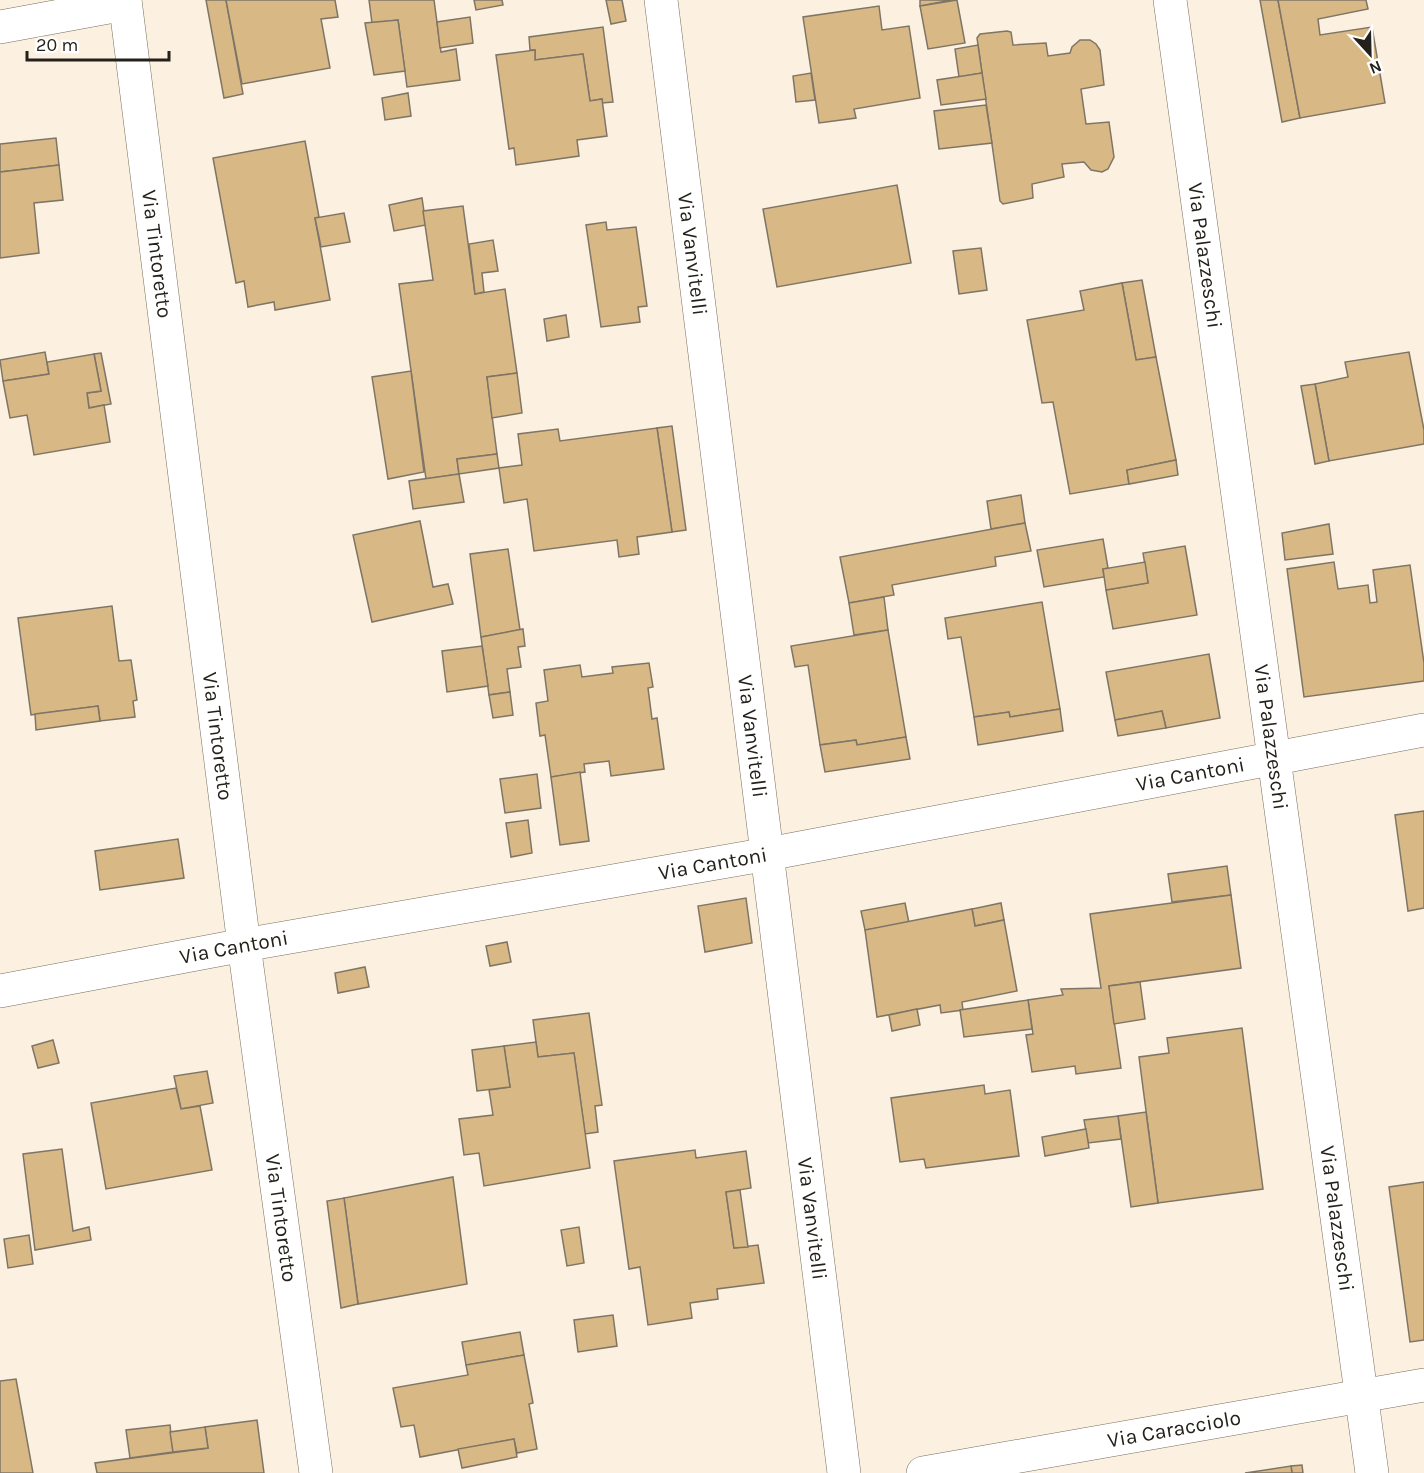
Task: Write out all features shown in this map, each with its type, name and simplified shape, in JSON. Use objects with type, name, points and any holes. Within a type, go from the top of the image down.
[{"type":"street","name":"Via Vanvitelli","points":[[661,0],[844,1473]]},
{"type":"street","name":"Via Palazzeschi","points":[[1170,0],[1372,1473]]},
{"type":"street","points":[[0,27],[125,2]]},
{"type":"street","name":"Via Tintoretto","points":[[125,2],[244,945],[316,1473]]},
{"type":"street","name":"Via Cantoni","points":[[0,991],[244,945],[768,854],[1424,730]]},
{"type":"street","name":"Via Caracciolo","points":[[923,1473],[1424,1385]]},
{"type":"building","points":[[206,0],[226,0],[243,94],[224,98]]},
{"type":"building","points":[[226,0],[335,0],[338,17],[321,19],[330,68],[242,84]]},
{"type":"building","points":[[369,0],[434,0],[441,52],[456,49],[460,80],[407,87],[398,20],[372,23]]},
{"type":"building","points":[[474,0],[502,0],[503,5],[476,10]]},
{"type":"building","points":[[606,0],[622,0],[626,21],[611,24]]},
{"type":"building","points":[[920,0],[952,0],[920,6]]},
{"type":"building","points":[[957,0],[965,43],[928,49],[920,6]]},
{"type":"building","points":[[1260,0],[1278,0],[1300,118],[1282,122]]},
{"type":"building","points":[[1278,0],[1366,0],[1368,9],[1318,19],[1320,35],[1372,27],[1385,103],[1300,118]]},
{"type":"building","points":[[879,6],[882,30],[909,26],[920,98],[854,109],[856,118],[819,123],[803,17]]},
{"type":"building","points":[[470,17],[473,43],[440,48],[437,22]]},
{"type":"building","points":[[398,20],[405,71],[374,75],[365,23]]},
{"type":"building","points":[[603,27],[613,102],[602,103],[602,99],[590,101],[583,54],[535,60],[535,50],[530,50],[529,37]]},
{"type":"building","points":[[1011,32],[1013,45],[1046,43],[1048,56],[1070,53],[1072,47],[1080,40],[1090,40],[1096,44],[1100,50],[1104,85],[1081,89],[1086,124],[1109,122],[1114,157],[1108,169],[1102,172],[1091,170],[1084,162],[1062,164],[1064,177],[1032,184],[1033,198],[1003,204],[1000,201],[977,38],[980,34]]},
{"type":"building","points":[[978,45],[982,73],[959,77],[955,49]]},
{"type":"building","points":[[535,50],[535,60],[583,54],[590,101],[602,99],[607,136],[577,140],[579,156],[516,165],[514,148],[509,149],[496,55]]},
{"type":"building","points":[[811,73],[815,100],[796,102],[793,76]]},
{"type":"building","points":[[982,73],[986,99],[941,105],[937,80]]},
{"type":"building","points":[[408,93],[411,116],[385,120],[382,98]]},
{"type":"building","points":[[986,105],[992,143],[939,149],[934,111]]},
{"type":"building","points":[[56,138],[59,165],[0,172],[0,144]]},
{"type":"building","points":[[305,141],[319,217],[315,218],[330,300],[275,310],[274,302],[248,307],[244,281],[236,283],[213,158]]},
{"type":"building","points":[[59,165],[63,200],[34,203],[39,253],[0,258],[0,172]]},
{"type":"building","points":[[897,185],[911,263],[777,287],[763,209]]},
{"type":"building","points":[[422,198],[426,225],[394,231],[389,205]]},
{"type":"building","points":[[463,206],[475,294],[505,289],[517,373],[487,377],[497,454],[457,459],[459,474],[426,479],[399,284],[433,280],[423,211]]},
{"type":"building","points":[[344,213],[350,242],[321,247],[315,218]]},
{"type":"building","points":[[606,222],[607,230],[636,227],[647,306],[638,307],[640,322],[601,327],[586,225]]},
{"type":"building","points":[[493,240],[498,271],[482,273],[484,292],[475,294],[469,244]]},
{"type":"building","points":[[981,248],[987,290],[959,294],[953,251]]},
{"type":"building","points":[[1142,280],[1156,357],[1136,360],[1122,283]]},
{"type":"building","points":[[1122,283],[1136,360],[1156,357],[1176,460],[1127,470],[1129,484],[1070,494],[1053,402],[1042,403],[1027,320],[1084,310],[1080,291]]},
{"type":"building","points":[[566,315],[569,337],[547,341],[544,319]]},
{"type":"building","points":[[45,352],[49,374],[3,381],[0,360]]},
{"type":"building","points":[[1409,352],[1424,430],[1424,444],[1329,461],[1315,384],[1348,377],[1345,362]]},
{"type":"building","points":[[101,353],[111,404],[89,408],[87,393],[101,391],[94,354]]},
{"type":"building","points":[[94,354],[101,391],[87,393],[89,408],[104,405],[110,442],[34,455],[27,415],[10,418],[3,381],[49,374],[47,362]]},
{"type":"building","points":[[411,371],[424,472],[388,479],[372,377]]},
{"type":"building","points":[[517,373],[522,413],[492,418],[487,377]]},
{"type":"building","points":[[1315,384],[1329,461],[1315,464],[1301,386]]},
{"type":"building","points":[[672,426],[686,530],[672,532],[657,428]]},
{"type":"building","points":[[657,428],[672,532],[637,537],[639,554],[619,557],[617,540],[534,551],[527,499],[504,503],[499,468],[522,465],[518,434],[558,429],[560,441]]},
{"type":"building","points":[[497,454],[499,468],[459,474],[457,459]]},
{"type":"building","points":[[1176,460],[1178,475],[1129,484],[1127,470]]},
{"type":"building","points":[[459,474],[464,502],[413,509],[409,481]]},
{"type":"building","points":[[1021,495],[1025,523],[991,529],[987,501]]},
{"type":"building","points":[[420,521],[433,587],[448,584],[453,604],[372,622],[353,535]]},
{"type":"building","points":[[1025,523],[1031,551],[995,557],[996,566],[892,585],[894,595],[849,603],[840,557]]},
{"type":"building","points":[[1329,524],[1333,554],[1285,560],[1282,533]]},
{"type":"building","points":[[1103,539],[1108,568],[1103,569],[1104,577],[1044,587],[1037,550]]},
{"type":"building","points":[[1185,546],[1197,615],[1113,629],[1106,590],[1148,583],[1143,553]]},
{"type":"building","points":[[508,549],[520,630],[481,637],[470,554]]},
{"type":"building","points":[[1145,562],[1148,583],[1106,590],[1103,569]]},
{"type":"building","points":[[1334,562],[1338,589],[1368,585],[1370,603],[1377,602],[1373,570],[1410,565],[1424,663],[1424,681],[1304,697],[1287,569]]},
{"type":"building","points":[[884,597],[888,630],[854,635],[849,603]]},
{"type":"building","points":[[1042,602],[1060,709],[1010,717],[1009,712],[974,717],[961,637],[948,639],[945,618]]},
{"type":"building","points":[[112,606],[119,661],[131,660],[137,700],[133,701],[135,717],[100,721],[98,706],[31,715],[18,618]]},
{"type":"building","points":[[523,629],[525,646],[518,647],[521,667],[507,669],[510,692],[489,695],[481,637]]},
{"type":"building","points":[[888,630],[906,737],[857,745],[856,740],[820,745],[808,665],[795,667],[791,646]]},
{"type":"building","points":[[482,646],[488,686],[447,692],[442,651]]},
{"type":"building","points":[[1209,654],[1220,718],[1166,728],[1162,711],[1115,720],[1106,672]]},
{"type":"building","points":[[649,663],[653,687],[648,688],[652,719],[657,718],[664,769],[611,776],[609,761],[584,764],[585,772],[551,777],[545,735],[540,736],[536,703],[548,701],[544,670],[580,665],[582,677],[613,673],[612,667]]},
{"type":"building","points":[[510,692],[513,715],[493,718],[489,695]]},
{"type":"building","points":[[98,706],[100,721],[36,730],[35,714]]},
{"type":"building","points":[[1060,709],[1063,731],[978,745],[974,717],[1009,712],[1010,717]]},
{"type":"building","points":[[1162,711],[1166,728],[1118,736],[1115,720]]},
{"type":"building","points":[[906,737],[910,759],[825,772],[820,745],[856,740],[857,745]]},
{"type":"building","points":[[580,772],[589,841],[560,845],[551,777]]},
{"type":"building","points":[[537,774],[541,808],[505,813],[500,779]]},
{"type":"building","points":[[1424,811],[1424,908],[1408,911],[1395,815]]},
{"type":"building","points":[[528,820],[532,853],[511,857],[506,823]]},
{"type":"building","points":[[178,839],[184,878],[100,890],[95,851]]},
{"type":"building","points":[[1227,866],[1231,895],[1172,902],[1168,874]]},
{"type":"building","points":[[1231,895],[1241,968],[1109,986],[1121,1068],[1076,1074],[1075,1066],[1032,1072],[1026,1035],[1033,1034],[1028,1000],[1063,995],[1061,989],[1101,988],[1090,914]]},
{"type":"building","points":[[746,898],[752,943],[705,952],[698,906]]},
{"type":"building","points":[[905,903],[909,923],[865,930],[861,911]]},
{"type":"building","points":[[1001,903],[1004,920],[975,926],[972,909]]},
{"type":"building","points":[[972,909],[975,926],[1004,920],[1017,991],[962,1002],[963,1010],[941,1013],[940,1005],[877,1017],[865,930]]},
{"type":"building","points":[[507,942],[511,962],[490,966],[486,946]]},
{"type":"building","points":[[365,967],[369,987],[338,993],[335,973]]},
{"type":"building","points":[[1140,982],[1145,1019],[1114,1024],[1109,986]]},
{"type":"building","points":[[1028,1000],[1032,1029],[964,1037],[960,1010]]},
{"type":"building","points":[[917,1009],[920,1025],[892,1031],[889,1015]]},
{"type":"building","points":[[589,1013],[602,1105],[595,1106],[598,1132],[585,1134],[574,1053],[538,1057],[533,1020]]},
{"type":"building","points":[[1242,1028],[1263,1189],[1158,1203],[1139,1057],[1169,1053],[1167,1038]]},
{"type":"building","points":[[53,1040],[59,1063],[38,1068],[32,1046]]},
{"type":"building","points":[[536,1042],[538,1057],[574,1053],[590,1168],[484,1186],[479,1153],[464,1155],[459,1119],[493,1115],[489,1090],[510,1087],[504,1046]]},
{"type":"building","points":[[504,1046],[510,1087],[477,1091],[472,1050]]},
{"type":"building","points":[[207,1071],[213,1103],[181,1109],[174,1076]]},
{"type":"building","points":[[984,1085],[985,1094],[1010,1090],[1019,1156],[926,1168],[924,1159],[900,1162],[891,1098]]},
{"type":"building","points":[[176,1088],[181,1109],[200,1106],[212,1170],[106,1189],[91,1103]]},
{"type":"building","points":[[1146,1112],[1158,1203],[1131,1207],[1118,1116]]},
{"type":"building","points":[[1118,1116],[1121,1139],[1088,1143],[1084,1120]]},
{"type":"building","points":[[1086,1129],[1089,1148],[1045,1156],[1042,1137]]},
{"type":"building","points":[[62,1149],[73,1231],[89,1227],[91,1240],[35,1250],[23,1154]]},
{"type":"building","points":[[695,1150],[696,1158],[746,1151],[751,1188],[726,1192],[734,1248],[758,1245],[764,1283],[717,1289],[718,1299],[690,1303],[692,1318],[648,1325],[640,1267],[629,1269],[614,1161]]},
{"type":"building","points":[[453,1177],[467,1284],[358,1304],[344,1198]]},
{"type":"building","points":[[1424,1182],[1424,1340],[1410,1342],[1389,1187]]},
{"type":"building","points":[[740,1190],[748,1247],[734,1248],[726,1192]]},
{"type":"building","points":[[344,1198],[358,1304],[341,1308],[327,1201]]},
{"type":"building","points":[[579,1227],[584,1263],[567,1266],[561,1230]]},
{"type":"building","points":[[29,1235],[33,1264],[8,1268],[4,1239]]},
{"type":"building","points":[[613,1315],[617,1346],[578,1352],[574,1320]]},
{"type":"building","points":[[520,1332],[524,1355],[466,1365],[462,1342]]},
{"type":"building","points":[[524,1355],[533,1403],[529,1404],[537,1449],[517,1453],[514,1439],[420,1457],[414,1425],[401,1427],[393,1388],[468,1375],[466,1365]]},
{"type":"building","points":[[16,1379],[33,1473],[0,1473],[0,1381]]},
{"type":"building","points":[[257,1420],[264,1473],[97,1473],[95,1463],[208,1448],[205,1427]]},
{"type":"building","points":[[170,1425],[173,1452],[130,1458],[126,1430]]},
{"type":"building","points":[[205,1427],[208,1448],[173,1452],[170,1432]]},
{"type":"building","points":[[514,1439],[517,1457],[462,1468],[458,1449]]},
{"type":"building","points":[[1302,1465],[1303,1473],[1292,1473],[1291,1466]]},
{"type":"building","points":[[1291,1466],[1292,1473],[1245,1473]]}]
